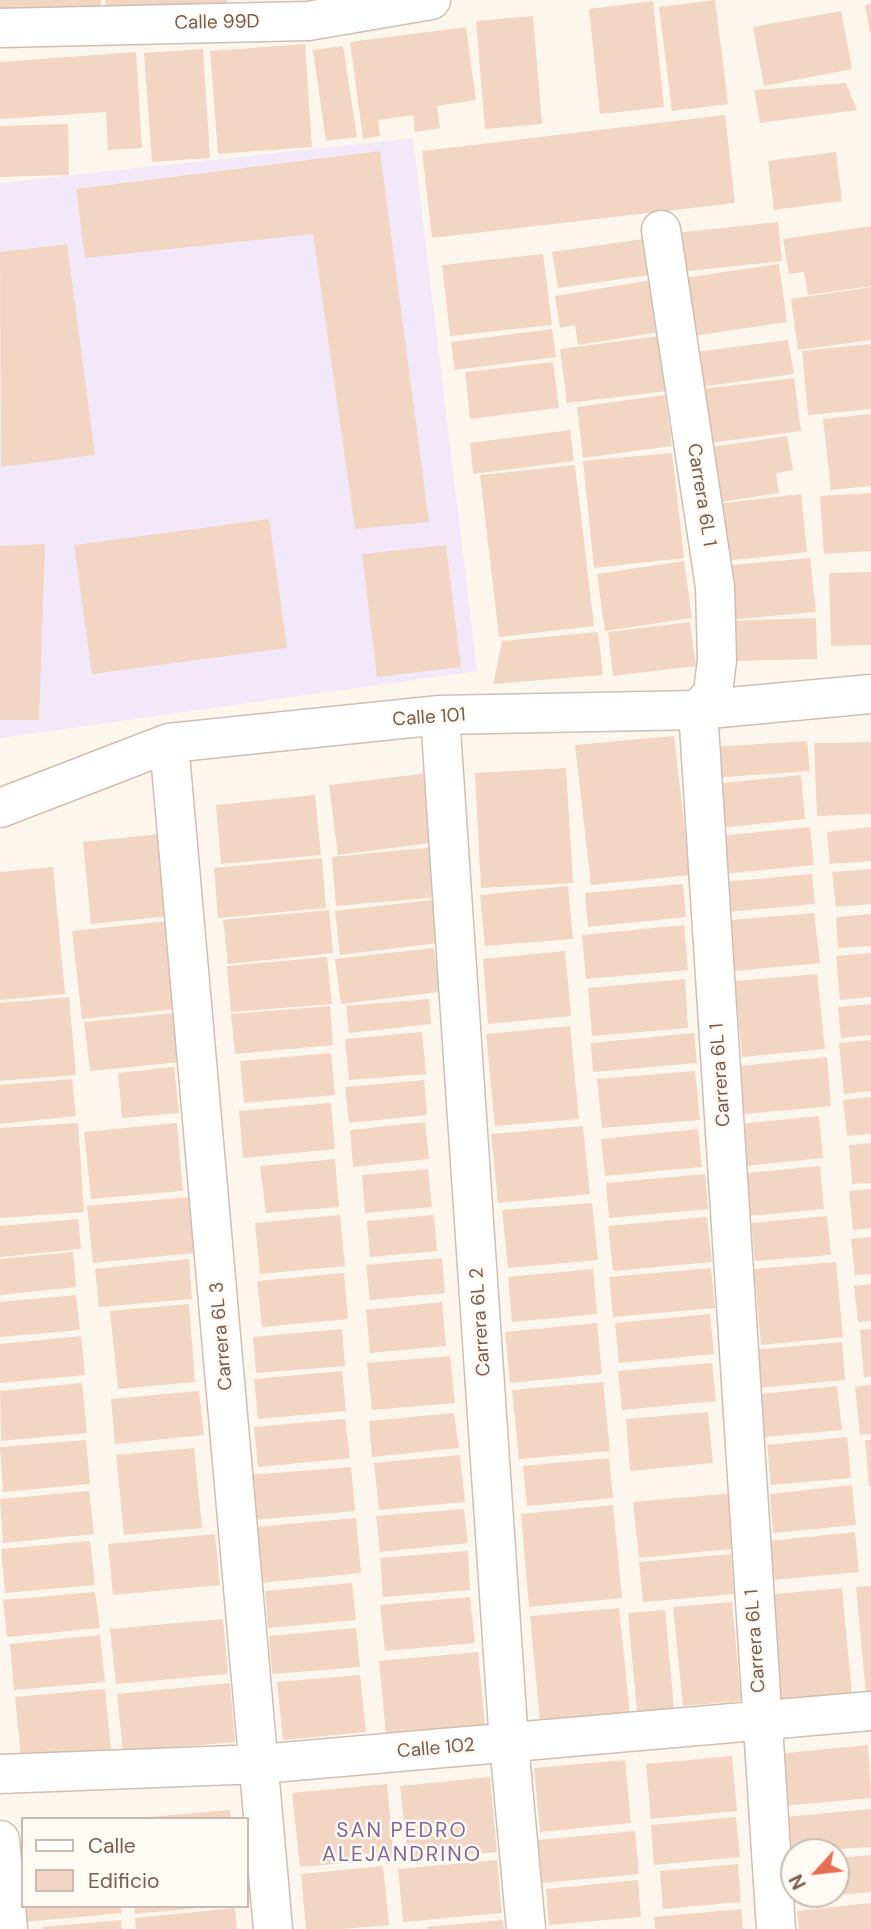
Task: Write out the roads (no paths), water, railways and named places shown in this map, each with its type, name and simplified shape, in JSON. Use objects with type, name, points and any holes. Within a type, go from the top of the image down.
[{"type":"street","name":"Calle 99D","points":[[0,28],[308,21],[431,0]]},
{"type":"street","name":"Carrera 6L 1","points":[[661,230],[715,587],[717,660],[713,693],[698,710],[776,1929]]},
{"type":"street","name":"Calle 101","points":[[0,808],[169,743],[440,715],[698,710],[871,694]]},
{"type":"street","name":"Carrera 6L 2","points":[[440,715],[509,1743],[526,1929]]},
{"type":"street","name":"Carrera 6L 3","points":[[169,743],[273,1929]]},
{"type":"street","name":"Calle 102","points":[[0,1774],[260,1764],[871,1711]]},
{"type":"street","points":[[0,1840],[8,1929]]},
{"type":"district","name":"SAN PEDRO ALEJANDRINO","points":[[402,1843]]}]
